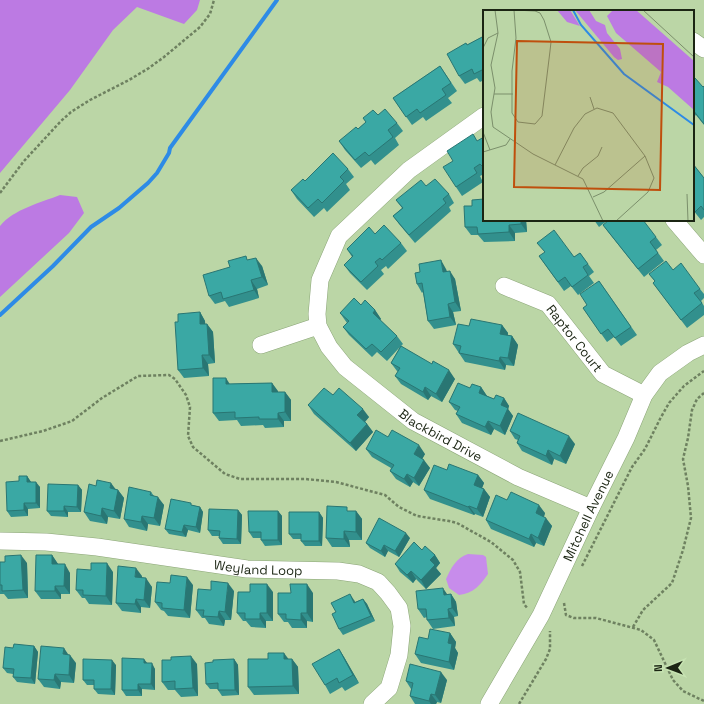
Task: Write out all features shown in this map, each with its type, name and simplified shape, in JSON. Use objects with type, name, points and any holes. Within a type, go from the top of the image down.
[{"type":"street","points":[[694,42],[704,49]]},
{"type":"street","name":"Blackbird Drive","points":[[483,117],[408,170],[339,236],[320,280],[317,314],[318,326],[329,347],[345,367],[413,421],[518,477],[591,508]]},
{"type":"street","points":[[675,221],[704,255]]},
{"type":"street","name":"Raptor Court","points":[[504,286],[548,304],[603,374],[644,395]]},
{"type":"street","points":[[261,345],[318,326]]},
{"type":"street","name":"Mitchell Avenue","points":[[489,704],[541,615],[591,508],[626,438],[644,395],[660,373],[688,352],[704,345]]},
{"type":"street","name":"Weyland Loop","points":[[0,541],[46,542],[96,547],[247,569],[338,571],[359,574],[378,582],[399,608],[402,626],[399,655],[389,688],[372,704]]},
{"type":"path","points":[[0,193],[24,161],[61,121],[71,112],[90,100],[150,68],[164,57],[200,27],[210,14],[214,0]]},
{"type":"path","points":[[579,573],[632,467],[645,449],[669,403],[684,386],[704,371]]},
{"type":"path","points":[[0,441],[43,431],[72,421],[102,398],[138,376],[169,375],[175,379],[186,395],[190,407],[188,436],[193,447],[225,474],[240,479],[305,479],[336,482],[385,495],[399,507],[417,516],[457,523],[492,542],[512,560],[520,572],[524,604],[529,609]]},
{"type":"path","points":[[633,627],[643,610],[672,583],[683,550],[691,518],[684,459],[692,410],[697,399],[704,393]]},
{"type":"path","points":[[560,609],[566,597]]},
{"type":"path","points":[[564,603],[566,615],[574,618],[596,618],[641,630],[654,640],[673,680],[682,691],[704,701]]},
{"type":"path","points":[[519,704],[550,650],[549,633],[551,628]]},
{"type":"shaded area","points":[[0,0],[200,0],[197,10],[184,24],[137,7],[113,30],[70,90],[0,173]]},
{"type":"shaded area","points":[[60,195],[77,197],[84,213],[69,233],[0,297],[0,226],[12,215]]},
{"type":"shaded area","points":[[468,554],[483,555],[486,557],[488,574],[476,588],[459,595],[449,588],[446,579],[457,561]]},
{"type":"building","points":[[483,37],[483,70],[474,74],[472,69],[459,76],[447,54],[466,43],[467,45]]},
{"type":"building","points":[[440,66],[451,83],[442,89],[446,95],[420,113],[417,109],[406,117],[393,98]]},
{"type":"building","points":[[695,78],[703,87],[704,86],[704,124],[694,111]]},
{"type":"building","points":[[385,109],[397,123],[388,130],[393,137],[369,156],[365,152],[355,160],[339,141],[356,127],[358,129],[366,122],[363,118],[373,110],[378,115]]},
{"type":"building","points":[[473,134],[477,141],[483,138],[483,167],[480,164],[474,168],[477,173],[456,187],[443,167],[453,161],[447,151]]},
{"type":"building","points":[[333,153],[348,169],[340,177],[344,181],[322,203],[318,199],[308,208],[291,190],[303,179],[305,181]]},
{"type":"building","points":[[694,165],[704,178],[704,210],[701,206],[695,212]]},
{"type":"building","points":[[435,179],[449,194],[443,199],[446,203],[409,235],[393,216],[403,208],[396,200],[421,180],[426,186]]},
{"type":"building","points":[[483,199],[483,221],[521,221],[521,224],[509,225],[509,232],[478,234],[477,227],[465,227],[464,206],[472,206],[472,200]]},
{"type":"building","points":[[608,221],[644,221],[656,237],[650,242],[658,253],[638,269],[603,225]]},
{"type":"building","points":[[384,225],[401,243],[382,260],[380,258],[375,262],[378,266],[361,282],[344,265],[353,256],[347,249],[369,227],[375,234]]},
{"type":"building","points":[[554,230],[574,257],[580,253],[588,264],[583,267],[588,275],[572,287],[565,277],[558,282],[539,256],[545,252],[537,243]]},
{"type":"building","points":[[246,256],[247,260],[256,258],[262,277],[251,280],[254,290],[223,299],[221,292],[209,296],[203,275],[230,267],[228,261]]},
{"type":"building","points":[[441,260],[443,272],[450,271],[455,302],[448,304],[450,317],[428,321],[422,283],[417,284],[415,273],[420,272],[419,264]]},
{"type":"building","points":[[666,261],[673,270],[681,263],[700,289],[694,293],[702,303],[681,320],[653,283],[655,281],[649,274]]},
{"type":"building","points":[[599,281],[631,327],[615,338],[608,329],[601,334],[583,308],[587,305],[580,294]]},
{"type":"building","points":[[354,298],[361,305],[365,300],[375,310],[373,313],[397,336],[381,352],[372,344],[366,349],[343,327],[349,321],[340,313]]},
{"type":"building","points":[[200,312],[200,324],[207,324],[209,355],[202,355],[203,368],[178,370],[175,322],[178,322],[178,314]]},
{"type":"building","points":[[471,319],[502,325],[500,334],[512,336],[508,358],[500,357],[499,361],[459,353],[461,346],[453,344],[458,324],[469,326]]},
{"type":"building","points":[[401,346],[432,364],[433,361],[449,370],[436,394],[425,387],[423,392],[395,376],[400,368],[391,363]]},
{"type":"building","points":[[213,378],[226,378],[226,384],[272,383],[272,392],[285,392],[285,412],[278,413],[278,419],[259,419],[259,417],[235,418],[235,412],[213,413]]},
{"type":"building","points":[[458,383],[470,388],[472,384],[481,387],[479,393],[494,399],[496,395],[504,398],[501,405],[508,408],[500,426],[488,421],[485,427],[456,414],[460,407],[449,402]]},
{"type":"building","points":[[324,388],[333,395],[339,388],[363,409],[357,415],[367,424],[350,443],[308,405]]},
{"type":"building","points":[[518,413],[569,436],[560,456],[548,450],[546,456],[517,443],[520,436],[510,431]]},
{"type":"building","points":[[376,430],[388,437],[392,430],[419,445],[414,454],[424,460],[414,478],[407,474],[404,479],[390,471],[394,465],[366,449]]},
{"type":"building","points":[[449,464],[478,475],[474,485],[484,489],[477,509],[424,490],[434,465],[447,470]]},
{"type":"building","points":[[19,476],[27,476],[27,482],[36,482],[36,503],[24,503],[24,510],[7,511],[6,482],[19,481]]},
{"type":"building","points":[[97,480],[111,483],[110,488],[118,490],[114,511],[102,508],[101,516],[84,512],[89,484],[96,486]]},
{"type":"building","points":[[48,484],[78,485],[77,507],[64,506],[64,511],[47,511]]},
{"type":"building","points":[[129,487],[151,492],[150,495],[158,497],[154,518],[142,516],[141,522],[124,519]]},
{"type":"building","points":[[511,492],[539,505],[536,513],[546,518],[538,538],[531,534],[529,539],[486,520],[496,495],[507,500]]},
{"type":"building","points":[[171,499],[191,503],[191,505],[200,507],[196,527],[184,525],[182,532],[165,529]]},
{"type":"building","points":[[327,506],[347,507],[347,511],[356,511],[356,532],[344,531],[344,539],[326,538]]},
{"type":"building","points":[[209,509],[238,510],[237,539],[219,538],[220,531],[208,530]]},
{"type":"building","points":[[248,511],[278,511],[278,540],[261,540],[261,532],[249,532]]},
{"type":"building","points":[[289,512],[319,512],[319,541],[301,541],[301,534],[289,534]]},
{"type":"building","points":[[379,518],[406,533],[395,551],[384,545],[381,551],[366,543]]},
{"type":"building","points":[[414,542],[422,550],[425,546],[435,555],[430,560],[435,565],[421,580],[411,571],[407,575],[395,564]]},
{"type":"building","points":[[21,555],[23,590],[2,591],[2,585],[0,585],[0,562],[5,562],[5,556]]},
{"type":"building","points":[[36,555],[52,555],[52,564],[65,564],[64,586],[55,586],[55,591],[35,591]]},
{"type":"building","points":[[91,563],[107,563],[106,596],[83,595],[83,590],[76,590],[77,569],[91,570]]},
{"type":"building","points":[[118,566],[136,568],[135,577],[146,578],[144,600],[136,599],[135,604],[116,603]]},
{"type":"building","points":[[171,575],[187,577],[184,610],[162,608],[162,603],[155,602],[157,582],[170,583]]},
{"type":"building","points":[[211,581],[228,583],[225,612],[219,611],[218,617],[203,616],[204,610],[196,610],[198,589],[211,590]]},
{"type":"building","points":[[250,584],[267,584],[267,613],[260,613],[260,619],[245,619],[245,613],[237,613],[238,592],[250,592]]},
{"type":"building","points":[[290,584],[307,584],[307,613],[301,613],[301,620],[286,619],[286,614],[278,614],[278,593],[291,593]]},
{"type":"building","points":[[443,588],[444,595],[451,594],[452,608],[448,609],[449,618],[427,620],[426,609],[418,609],[416,591]]},
{"type":"building","points":[[350,594],[354,603],[363,599],[371,616],[339,629],[332,614],[336,612],[331,603]]},
{"type":"building","points":[[430,629],[450,633],[448,643],[452,644],[449,662],[415,654],[419,637],[428,639]]},
{"type":"building","points":[[14,644],[34,646],[31,678],[13,677],[14,669],[3,668],[5,647],[13,648]]},
{"type":"building","points":[[41,646],[64,648],[63,654],[70,655],[69,675],[55,674],[54,680],[38,679]]},
{"type":"building","points":[[339,649],[353,675],[339,683],[337,678],[325,685],[312,664]]},
{"type":"building","points":[[268,653],[284,653],[284,659],[292,659],[293,686],[248,687],[248,659],[268,659]]},
{"type":"building","points":[[191,656],[193,688],[175,689],[175,681],[162,682],[162,660],[171,660],[171,657]]},
{"type":"building","points":[[122,658],[144,659],[144,663],[152,663],[151,684],[138,684],[138,690],[122,690]]},
{"type":"building","points":[[83,659],[112,660],[111,689],[94,689],[94,680],[83,680]]},
{"type":"building","points":[[234,659],[235,690],[218,690],[218,683],[206,684],[205,663],[213,662],[213,660]]},
{"type":"building","points":[[410,664],[441,672],[435,695],[431,694],[429,701],[410,696],[413,683],[406,681]]},
{"type":"waterway","points":[[0,315],[53,266],[91,227],[119,208],[148,183],[157,173],[169,153],[170,148],[277,0]]}]
